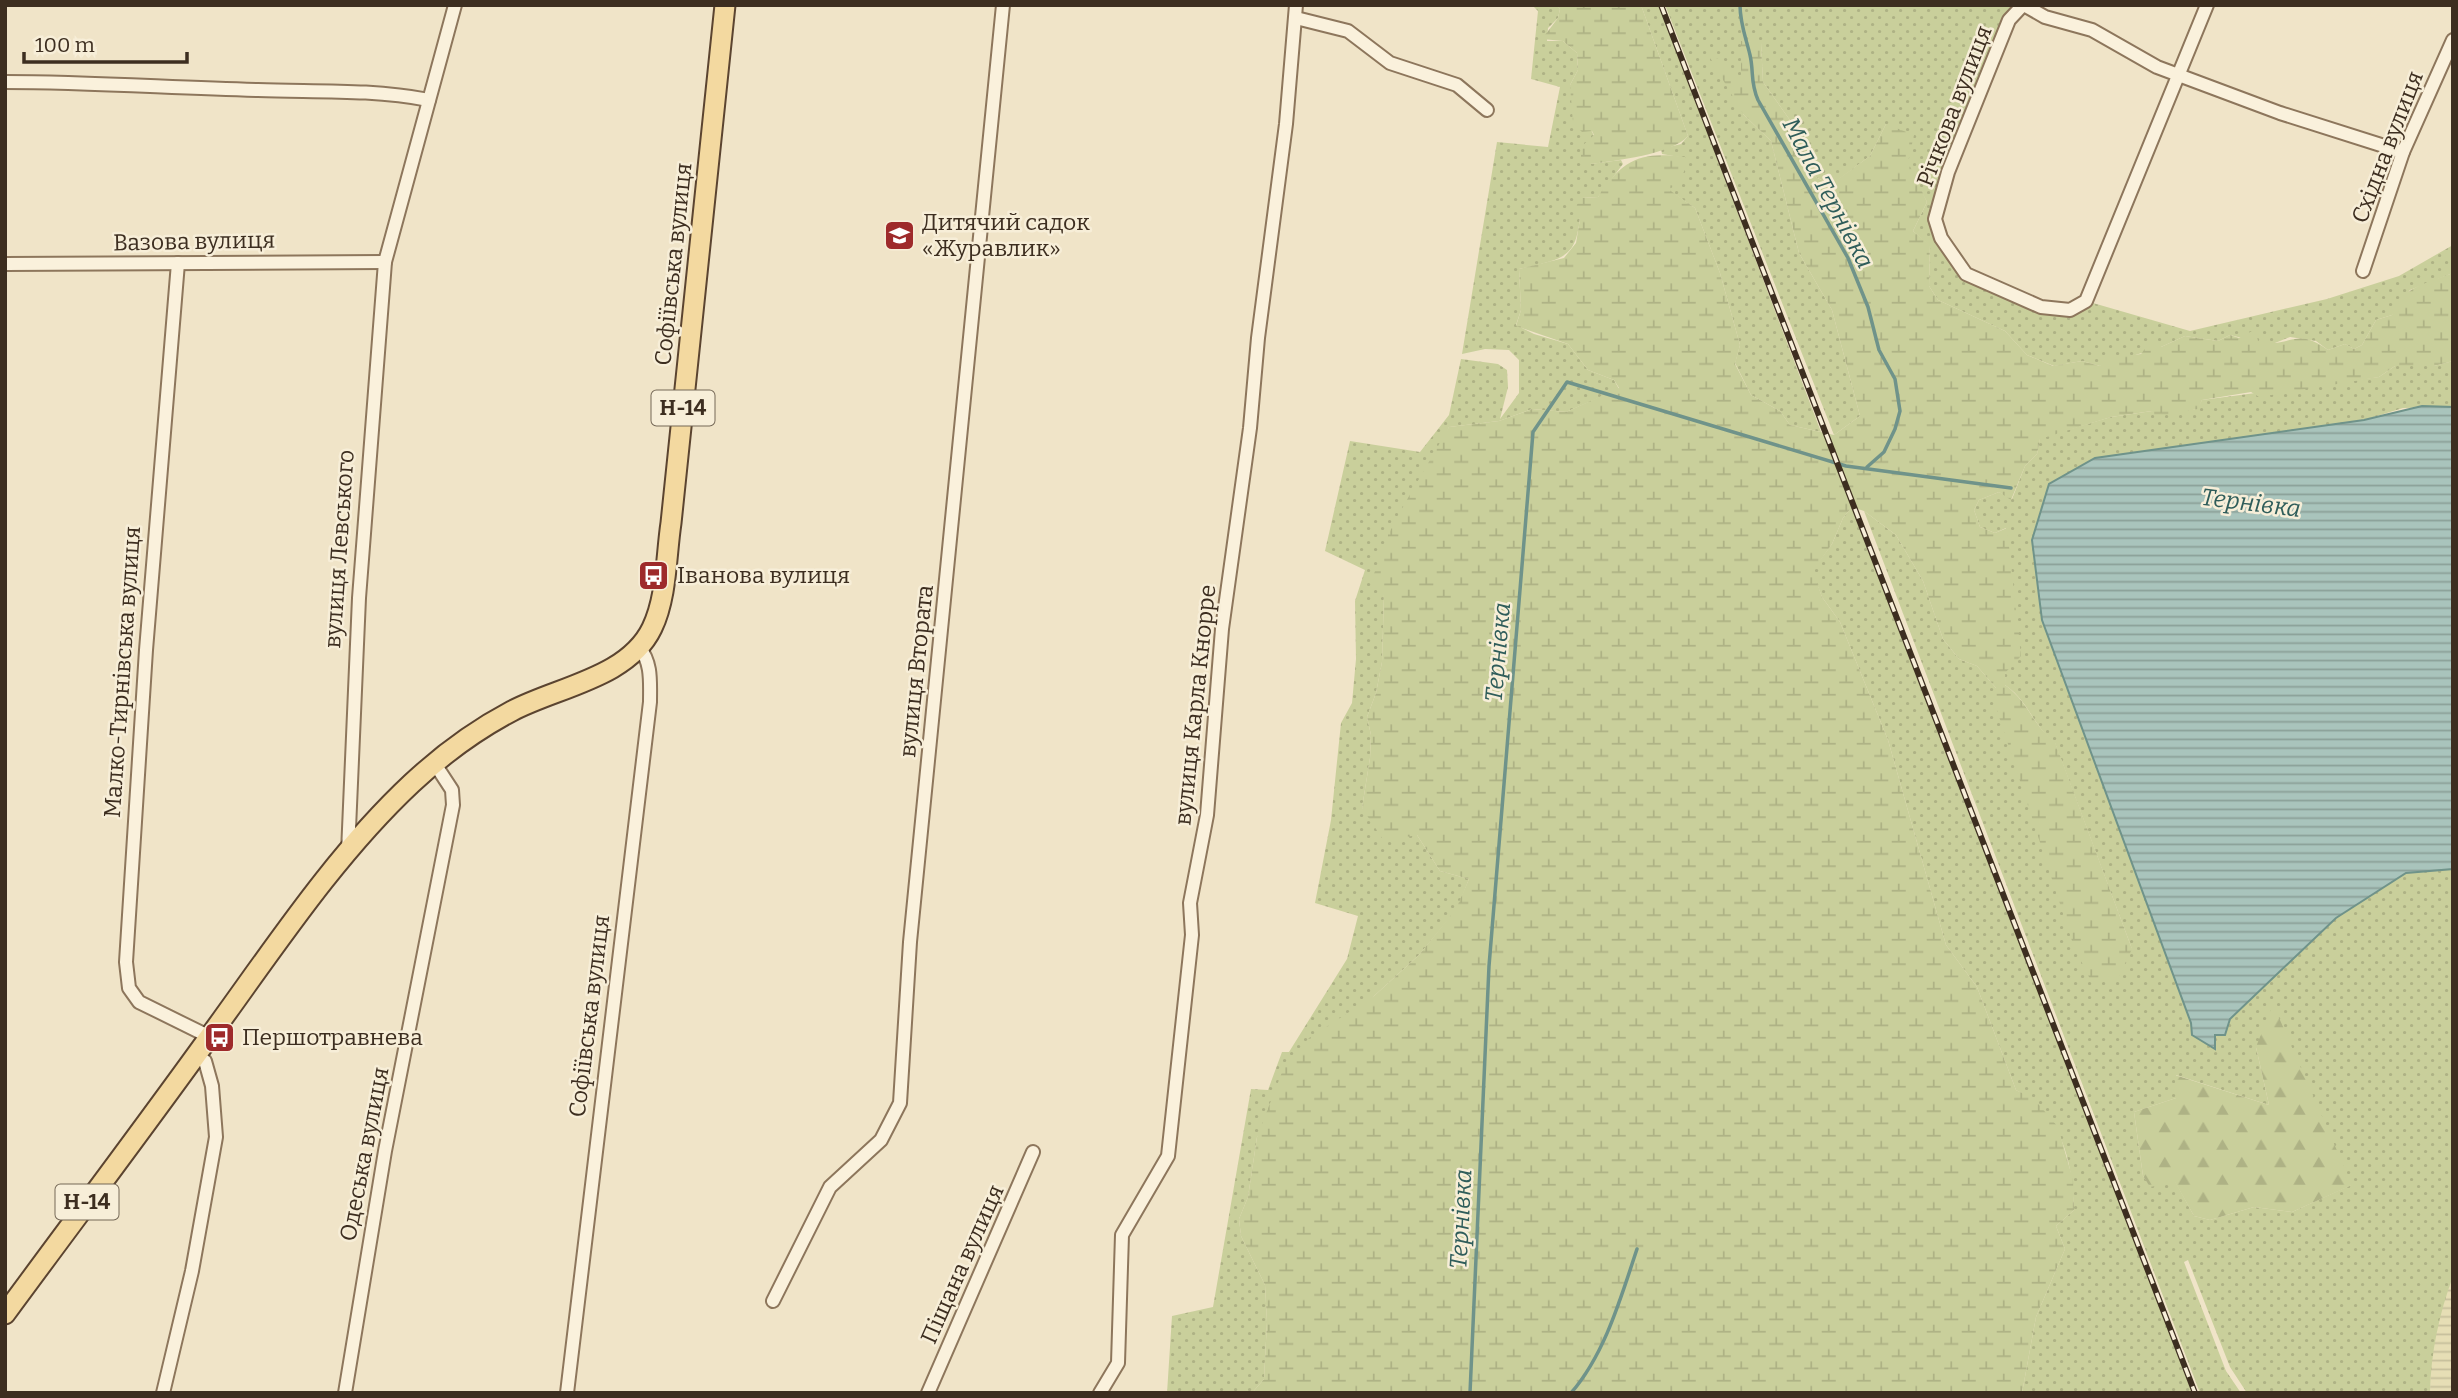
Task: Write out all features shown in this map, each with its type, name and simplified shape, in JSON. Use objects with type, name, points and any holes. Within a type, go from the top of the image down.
[{"type":"main road","name":"Софіївська вулиця","points":[[348,852],[381,814],[435,764],[498,718],[621,662],[639,647],[652,627],[661,596],[725,5]]},
{"type":"main road","name":"Н-14","points":[[5,1314],[201,1058],[210,1037],[348,852]]},
{"type":"street","name":"вулиця Левського","points":[[348,852],[359,598],[385,262],[455,5]]},
{"type":"street","name":"вулиця Втората","points":[[773,1301],[830,1187],[881,1140],[900,1103],[910,942],[1003,5]]},
{"type":"street","points":[[2024,5],[2045,17],[2092,30],[2147,62],[2280,113],[2403,152]]},
{"type":"street","name":"Річкова вулиця","points":[[2024,5],[2009,20],[1948,172],[1935,219],[1941,238],[1966,275],[2041,307],[2070,310],[2086,301],[2179,74]]},
{"type":"street","points":[[2179,74],[2207,5]]},
{"type":"street","points":[[1296,12],[1348,31],[1390,62],[1457,85],[1487,110]]},
{"type":"street","name":"вулиця Карла Кнорре","points":[[1100,1393],[1118,1363],[1122,1234],[1168,1156],[1192,935],[1190,903],[1207,815],[1222,629],[1250,428],[1296,12]]},
{"type":"street","name":"Східна вулиця","points":[[2363,271],[2403,152],[2453,40]]},
{"type":"street","points":[[5,82],[109,82],[260,90],[338,89],[389,93],[429,100]]},
{"type":"street","name":"Вазова вулиця","points":[[5,264],[273,260],[385,262]]},
{"type":"street","name":"Малко-Тирнівська вулиця","points":[[178,263],[146,650],[126,962],[129,988],[139,1002],[210,1037]]},
{"type":"street","name":"Софіївська вулиця","points":[[567,1393],[650,702],[647,657],[639,647]]},
{"type":"street","name":"Одеська вулиця","points":[[345,1393],[385,1151],[453,805],[452,790],[435,764]]},
{"type":"street","points":[[163,1393],[192,1271],[215,1137],[212,1086],[201,1058]]},
{"type":"street","name":"Піщана вулиця","points":[[928,1393],[1033,1152]]},
{"type":"shaded area","points":[[2453,1276],[2453,1393],[2430,1393],[2431,1360],[2439,1313]]},
{"type":"green space","points":[[1532,5],[1557,5],[1560,9],[1558,18],[1548,28],[1547,41],[1563,41],[1577,53],[1578,70],[1570,85],[1594,136],[1590,140],[1590,164],[1621,160],[1623,164],[1598,197],[1582,198],[1578,232],[1569,251],[1551,261],[1519,269],[1521,310],[1516,325],[1534,334],[1568,344],[1588,370],[1614,380],[1619,389],[1566,412],[1532,409],[1499,421],[1449,427],[1384,594],[1382,662],[1376,693],[1367,717],[1371,735],[1370,758],[1362,808],[1417,835],[1440,871],[1469,879],[1457,909],[1419,955],[1374,996],[1257,1137],[1248,1197],[1239,1219],[1241,1236],[1265,1285],[1267,1322],[1264,1379],[1252,1393],[1167,1393],[1172,1316],[1213,1307],[1251,1089],[1268,1090],[1282,1052],[1289,1052],[1347,959],[1358,916],[1315,903],[1331,820],[1341,723],[1352,703],[1356,659],[1355,601],[1365,570],[1325,551],[1350,441],[1420,452],[1449,415],[1461,359],[1498,364],[1507,370],[1508,387],[1500,419],[1519,393],[1519,360],[1509,350],[1485,349],[1462,354],[1497,142],[1548,147],[1560,87],[1531,79],[1538,11]]},
{"type":"green space","points":[[1557,5],[1641,5],[1688,136],[1670,148],[1628,159],[1590,164],[1581,157],[1581,147],[1594,135],[1592,131],[1582,132],[1573,123],[1570,85],[1578,70],[1577,53],[1563,41],[1542,39],[1558,18],[1560,9]]},
{"type":"green space","points":[[1641,5],[1659,5],[1821,432],[1790,425],[1780,411],[1751,395],[1735,363],[1740,345],[1720,273],[1695,208],[1667,189],[1685,158],[1662,154],[1661,149],[1681,144],[1688,136]]},
{"type":"green space","points":[[1665,5],[2018,5],[1935,197],[1951,260],[2041,309],[2086,301],[2190,331],[2327,299],[2399,276],[2453,245],[2453,273],[2410,290],[2392,315],[2376,320],[2362,345],[2354,349],[2345,344],[2328,350],[2316,341],[2290,337],[2270,345],[2230,335],[2218,341],[2185,336],[2161,347],[2100,366],[2082,361],[2054,366],[2027,355],[2005,331],[1938,300],[1929,286],[1930,246],[1913,231],[1927,202],[1886,124],[1870,156],[1831,185],[1814,176],[1800,162],[1792,123],[1763,82],[1761,43],[1741,41],[1743,114],[1771,141],[1799,253],[1832,310],[1860,416],[1834,435]]},
{"type":"green space","points":[[1741,41],[1761,42],[1763,82],[1792,123],[1800,162],[1814,176],[1830,185],[1870,156],[1886,124],[1914,135],[1908,162],[1927,202],[1913,231],[1930,245],[1929,286],[1938,300],[2005,331],[2027,355],[2053,366],[2082,361],[2100,366],[2109,358],[2141,354],[2151,341],[2161,347],[2185,336],[2218,341],[2230,335],[2239,338],[2252,331],[2256,332],[2258,341],[2268,343],[2307,339],[2328,350],[2345,344],[2354,349],[2362,345],[2376,320],[2392,315],[2401,298],[2408,292],[2453,273],[2453,361],[2434,366],[2395,366],[2379,377],[2259,397],[2251,392],[2202,400],[2198,409],[2155,417],[2152,411],[2111,417],[2040,439],[2037,454],[2025,466],[2011,500],[1999,492],[1979,500],[1974,510],[1980,527],[1995,533],[2007,528],[2021,656],[2005,673],[2005,685],[2055,742],[2132,949],[2118,978],[2092,983],[2074,947],[1994,701],[1996,688],[1977,666],[1959,659],[1943,639],[1923,581],[1896,535],[1864,511],[1852,507],[1843,518],[1832,544],[1813,571],[1822,597],[1840,622],[1888,740],[1946,945],[1977,987],[2016,1090],[2034,1099],[2058,1127],[2073,1180],[2074,1210],[2056,1226],[2065,1249],[2036,1317],[2022,1393],[1252,1393],[1264,1379],[1267,1322],[1265,1285],[1241,1236],[1239,1219],[1248,1197],[1257,1137],[1284,1067],[1309,1038],[1374,996],[1419,955],[1456,909],[1469,879],[1440,871],[1417,835],[1384,841],[1362,808],[1370,758],[1371,735],[1367,717],[1376,693],[1382,662],[1384,594],[1372,579],[1393,524],[1449,427],[1499,421],[1532,409],[1566,412],[1619,388],[1614,380],[1588,370],[1568,344],[1516,326],[1521,310],[1519,269],[1564,258],[1576,243],[1580,219],[1576,206],[1582,198],[1598,197],[1615,174],[1624,167],[1644,157],[1685,157],[1686,166],[1679,185],[1668,189],[1695,208],[1720,273],[1740,345],[1735,364],[1751,395],[1780,411],[1790,425],[1834,435],[1860,416],[1832,310],[1799,253],[1771,141],[1743,114],[1709,56],[1728,62],[1741,85]]},
{"type":"green space","points":[[2453,361],[2453,407],[2403,408],[2364,420],[2032,540],[2042,621],[2191,1023],[2192,1035],[2215,1049],[2214,1035],[2335,918],[2406,873],[2453,869],[2453,1276],[2437,1333],[2430,1393],[2247,1393],[2230,1367],[2188,1260],[2184,1262],[2226,1371],[2241,1393],[2200,1393],[1864,511],[1896,535],[1923,581],[1943,639],[1959,659],[1977,666],[1996,688],[2132,949],[2055,743],[2041,729],[2020,698],[2005,685],[2006,528],[1995,533],[1980,527],[1974,510],[1979,500],[1999,492],[2012,499],[2025,466],[2037,454],[2040,438],[2111,417],[2152,411],[2160,414],[2197,409],[2202,400],[2379,377],[2395,366],[2434,366]],"holes":[[[2256,1047],[2351,1185],[2292,1212],[2254,1207],[2210,1220],[2194,1216],[2175,1181],[2150,1186],[2143,1176],[2134,1112],[2176,1098],[2176,1075],[2269,1105]]]},
{"type":"green space","points":[[1852,507],[2101,1147],[2192,1393],[2022,1393],[2036,1317],[2065,1249],[2056,1226],[2074,1210],[2071,1174],[2062,1141],[2054,1126],[2045,1113],[2016,1090],[1977,987],[1946,945],[1888,740],[1840,622],[1822,597],[1812,571],[1832,544],[1843,518]]},
{"type":"green space","points":[[2273,1004],[2352,1185],[2292,1212],[2254,1207],[2210,1220],[2194,1216],[2175,1182],[2150,1187],[2143,1176],[2134,1112],[2176,1098],[2175,1075],[2269,1105],[2256,1047]]},
{"type":"water","points":[[2422,406],[2453,407],[2453,869],[2406,873],[2336,918],[2230,1019],[2225,1035],[2215,1035],[2215,1049],[2192,1035],[2191,1023],[2042,620],[2032,540],[2049,484],[2095,458],[2364,420]]},
{"type":"waterway","name":"Мала Тернівка","points":[[1740,5],[1758,100],[1848,258],[1868,307],[1879,350],[1895,379],[1900,411],[1895,429],[1884,452],[1867,467]]},
{"type":"waterway","name":"Тернівка","points":[[1470,1393],[1489,966],[1533,432],[1567,382],[1846,466],[2011,488]]},
{"type":"waterway","points":[[1571,1393],[1603,1343],[1637,1249]]},
{"type":"railway","points":[[1661,5],[2195,1393]]},
{"type":"place","name":"Дитячий садок «Журавлик»","points":[[899,235]]},
{"type":"place","name":"Іванова вулиця","points":[[654,575]]},
{"type":"place","name":"Першотравнева","points":[[219,1037]]}]
